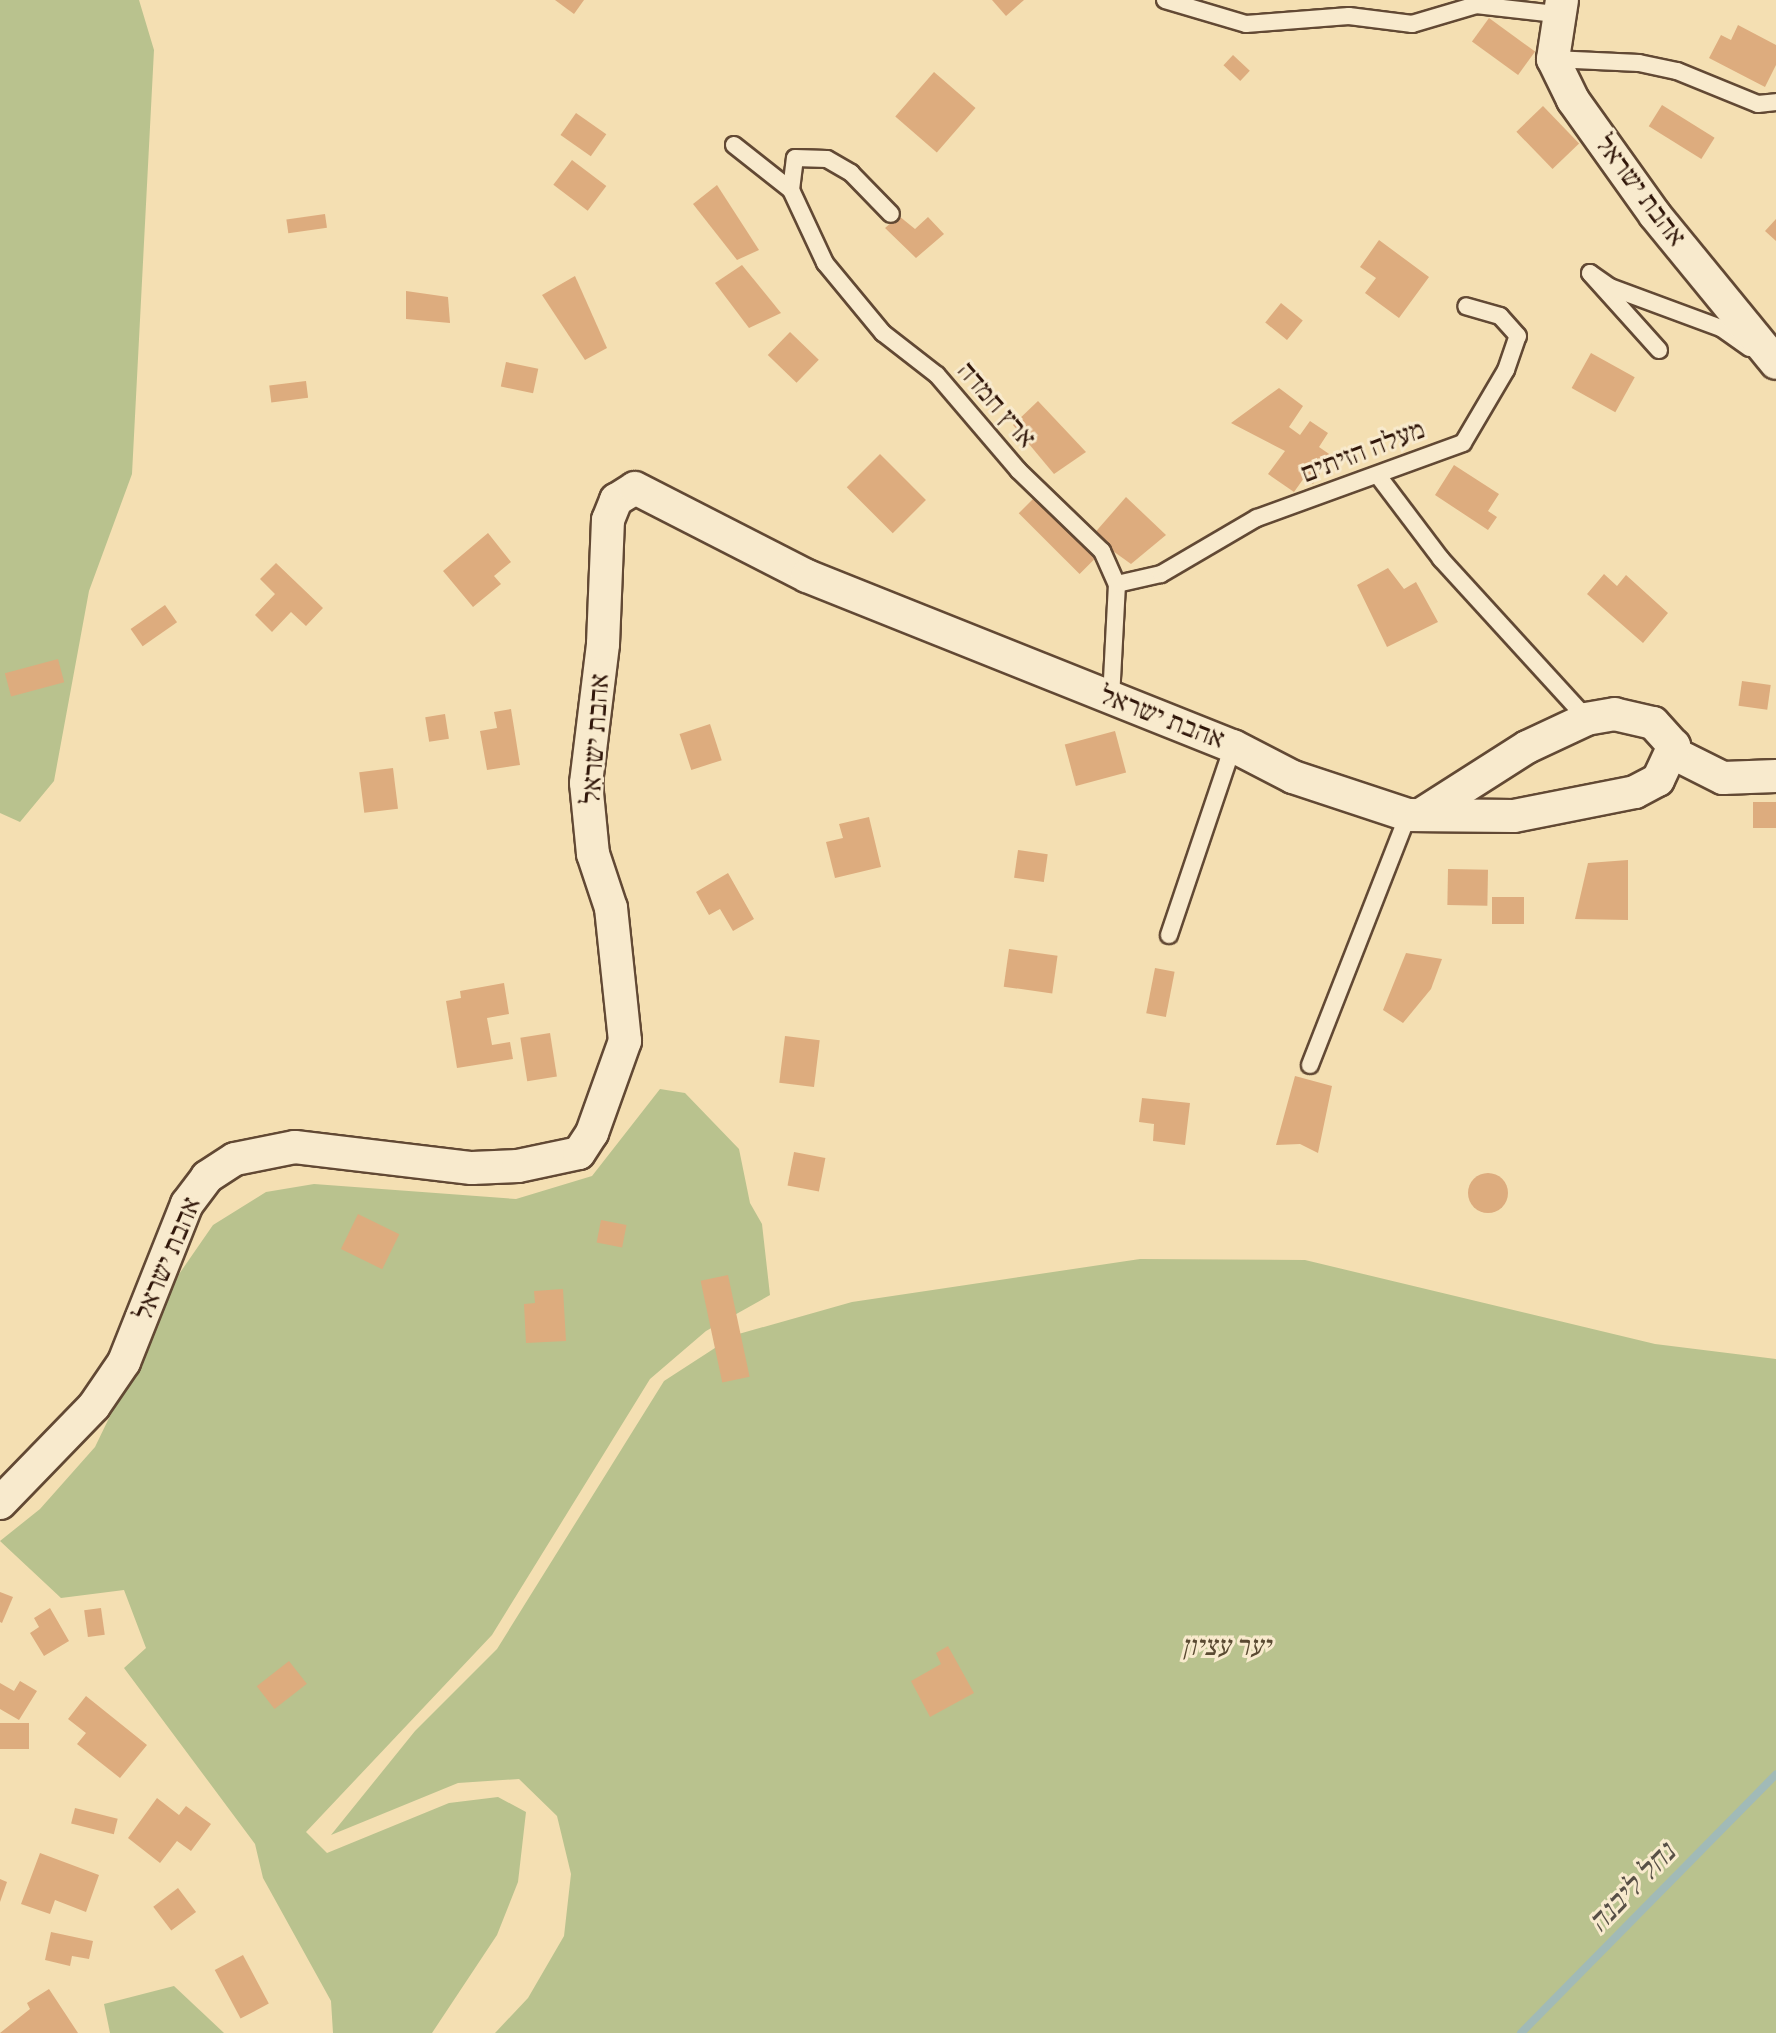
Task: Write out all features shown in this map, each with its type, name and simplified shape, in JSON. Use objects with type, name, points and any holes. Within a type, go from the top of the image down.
[{"type":"street","name":"אהבת ישראל","points":[[1559,7],[1553,59],[1573,100],[1655,215],[1776,364]]},
{"type":"street","name":"אהבת ישראל","points":[[0,1503],[94,1406],[124,1362],[187,1204],[207,1177],[225,1165],[268,1148],[295,1147],[472,1168],[518,1167],[579,1153],[592,1133],[625,1041],[611,908],[593,854],[586,783],[603,644],[608,520],[616,500],[635,488],[678,504],[807,576],[1233,746],[1293,777],[1415,814],[1514,816],[1635,792],[1658,780],[1673,752]]},
{"type":"street","points":[[1415,814],[1527,747],[1587,719],[1615,714],[1653,723],[1668,733],[1673,752],[1723,778],[1776,776]]},
{"type":"lane","points":[[1165,0],[1246,24],[1349,16],[1412,24],[1476,5],[1559,7]]},
{"type":"lane","points":[[1553,59],[1639,63],[1677,71],[1758,104],[1776,102]]},
{"type":"lane","name":"ארץ חמדה","points":[[734,145],[791,190],[825,263],[855,303],[914,361],[937,375],[1018,470],[1102,551],[1116,584],[1111,699]]},
{"type":"lane","points":[[791,190],[795,158],[827,159],[851,173],[891,214]]},
{"type":"lane","points":[[1659,350],[1590,274],[1721,328],[1776,364]]},
{"type":"lane","name":"מעלה הזיתים","points":[[1116,584],[1161,574],[1258,518],[1379,477],[1463,443],[1506,370],[1518,336],[1500,316],[1466,306]]},
{"type":"lane","points":[[1379,477],[1441,559],[1587,719]]},
{"type":"lane","points":[[1169,935],[1233,746]]},
{"type":"lane","points":[[1310,1065],[1415,814]]},
{"type":"green space","points":[[0,0],[139,0],[154,50],[132,474],[89,591],[54,781],[20,822],[0,813]]},
{"type":"green space","points":[[660,1089],[685,1093],[739,1149],[750,1203],[762,1224],[770,1295],[706,1331],[650,1379],[492,1635],[306,1832],[327,1853],[449,1803],[498,1797],[526,1812],[518,1882],[497,1935],[432,2033],[333,2033],[331,2001],[263,1878],[255,1844],[124,1668],[146,1648],[124,1590],[61,1598],[0,1541],[40,1509],[95,1447],[177,1277],[213,1225],[266,1192],[314,1184],[516,1199],[592,1176]]},
{"type":"green space","name":"יער עציון","points":[[1140,1259],[1305,1260],[1655,1344],[1776,1359],[1776,2033],[495,2033],[528,1998],[564,1936],[571,1874],[557,1816],[519,1779],[458,1783],[331,1835],[415,1731],[497,1649],[664,1381],[735,1335],[852,1302]]},
{"type":"green space","points":[[174,1986],[224,2033],[110,2033],[104,2004]]},
{"type":"building","points":[[555,0],[584,0],[574,14]]},
{"type":"building","points":[[992,0],[1024,0],[1006,16]]},
{"type":"building","points":[[1489,18],[1535,52],[1518,75],[1472,41]]},
{"type":"building","points":[[1738,25],[1776,45],[1776,65],[1765,87],[1709,58],[1721,35],[1731,40]]},
{"type":"building","points":[[1233,55],[1250,71],[1240,81],[1223,65]]},
{"type":"building","points":[[934,72],[976,108],[937,153],[895,117]]},
{"type":"building","points":[[1662,105],[1715,138],[1701,159],[1649,126]]},
{"type":"building","points":[[1543,106],[1579,143],[1553,169],[1516,132]]},
{"type":"building","points":[[576,113],[606,134],[591,156],[561,135]]},
{"type":"building","points":[[572,160],[606,186],[588,211],[553,185]]},
{"type":"building","points":[[717,185],[759,250],[737,260],[693,204]]},
{"type":"building","points":[[325,214],[327,228],[288,233],[286,219]]},
{"type":"building","points":[[899,216],[915,229],[928,217],[944,234],[916,258],[885,228]]},
{"type":"building","points":[[1776,219],[1776,241],[1765,231]]},
{"type":"building","points":[[1379,240],[1429,277],[1399,318],[1365,293],[1376,278],[1360,267]]},
{"type":"building","points":[[742,265],[781,313],[749,328],[715,283]]},
{"type":"building","points":[[575,276],[607,348],[585,360],[542,295]]},
{"type":"building","points":[[406,291],[448,297],[450,323],[406,319]]},
{"type":"building","points":[[1281,303],[1303,321],[1287,340],[1265,322]]},
{"type":"building","points":[[790,332],[819,360],[797,383],[768,355]]},
{"type":"building","points":[[1591,353],[1635,377],[1615,412],[1572,388]]},
{"type":"building","points":[[506,362],[538,369],[533,393],[501,386]]},
{"type":"building","points":[[306,381],[308,398],[271,402],[269,386]]},
{"type":"building","points":[[1279,388],[1303,406],[1289,427],[1300,435],[1310,421],[1328,433],[1319,447],[1332,456],[1313,484],[1304,478],[1294,492],[1268,474],[1285,451],[1231,423]]},
{"type":"building","points":[[1038,401],[1086,452],[1054,474],[1013,425]]},
{"type":"building","points":[[880,454],[926,500],[893,533],[847,487]]},
{"type":"building","points":[[1454,465],[1499,494],[1488,511],[1497,517],[1488,530],[1435,495]]},
{"type":"building","points":[[1035,497],[1096,558],[1080,574],[1019,513]]},
{"type":"building","points":[[1126,497],[1166,535],[1131,564],[1092,536]]},
{"type":"building","points":[[488,533],[511,562],[494,576],[501,584],[473,607],[443,571]]},
{"type":"building","points":[[276,563],[323,608],[306,626],[291,612],[272,632],[255,615],[275,594],[260,579]]},
{"type":"building","points":[[1388,568],[1404,589],[1416,582],[1438,622],[1387,647],[1357,585]]},
{"type":"building","points":[[1604,574],[1617,586],[1626,575],[1668,613],[1643,643],[1587,594]]},
{"type":"building","points":[[165,605],[177,622],[143,646],[131,629]]},
{"type":"building","points":[[58,659],[64,682],[11,696],[5,673]]},
{"type":"building","points":[[1742,681],[1771,685],[1767,710],[1739,706]]},
{"type":"building","points":[[511,709],[520,765],[487,770],[480,731],[497,728],[494,712]]},
{"type":"building","points":[[445,714],[449,739],[429,742],[425,717]]},
{"type":"building","points":[[710,724],[722,760],[691,770],[680,734]]},
{"type":"building","points":[[1115,731],[1126,773],[1076,786],[1065,744]]},
{"type":"building","points":[[393,768],[398,809],[364,813],[359,772]]},
{"type":"building","points":[[1753,802],[1776,802],[1776,828],[1753,828]]},
{"type":"building","points":[[869,817],[881,867],[835,878],[826,842],[843,838],[839,824]]},
{"type":"building","points":[[1018,850],[1048,854],[1044,882],[1014,878]]},
{"type":"building","points":[[1628,860],[1628,920],[1575,919],[1588,863]]},
{"type":"building","points":[[1448,869],[1488,870],[1487,906],[1447,905]]},
{"type":"building","points":[[728,873],[754,919],[733,931],[720,909],[709,915],[696,892]]},
{"type":"building","points":[[1492,897],[1524,897],[1524,924],[1492,924]]},
{"type":"building","points":[[1009,949],[1058,956],[1052,993],[1004,987]]},
{"type":"building","points":[[1406,953],[1442,959],[1431,989],[1403,1023],[1383,1010]]},
{"type":"building","points":[[1155,968],[1175,972],[1166,1017],[1146,1013]]},
{"type":"building","points":[[504,983],[509,1014],[487,1018],[492,1045],[510,1042],[513,1059],[457,1068],[446,1001],[461,998],[460,991]]},
{"type":"building","points":[[550,1033],[557,1076],[527,1081],[520,1038]]},
{"type":"building","points":[[785,1036],[820,1040],[814,1087],[779,1083]]},
{"type":"building","points":[[1295,1076],[1332,1086],[1318,1153],[1300,1144],[1276,1145]]},
{"type":"building","points":[[1142,1098],[1190,1103],[1185,1145],[1153,1141],[1154,1124],[1139,1122]]},
{"type":"building","points":[[794,1152],[825,1158],[819,1191],[788,1185]]},
{"type":"building","points":[[1488,1173],[1502,1179],[1508,1193],[1502,1207],[1488,1213],[1474,1207],[1468,1193],[1474,1179]]},
{"type":"building","points":[[358,1214],[399,1234],[382,1269],[341,1249]]},
{"type":"building","points":[[601,1220],[627,1225],[622,1248],[597,1243]]},
{"type":"building","points":[[728,1275],[750,1377],[722,1383],[701,1281]]},
{"type":"building","points":[[563,1289],[566,1341],[526,1343],[524,1304],[535,1303],[534,1291]]},
{"type":"building","points":[[0,1592],[13,1597],[2,1623],[0,1622]]},
{"type":"building","points":[[50,1608],[69,1641],[44,1656],[30,1633],[39,1627],[34,1618]]},
{"type":"building","points":[[101,1608],[105,1635],[88,1637],[84,1610]]},
{"type":"building","points":[[948,1646],[974,1693],[930,1717],[911,1681],[941,1664],[936,1653]]},
{"type":"building","points":[[289,1661],[307,1684],[275,1709],[257,1686]]},
{"type":"building","points":[[20,1681],[37,1691],[19,1720],[0,1709],[0,1683],[14,1691]]},
{"type":"building","points":[[86,1696],[147,1745],[120,1778],[77,1744],[86,1733],[68,1719]]},
{"type":"building","points":[[0,1723],[29,1723],[29,1749],[0,1749]]},
{"type":"building","points":[[157,1798],[179,1815],[186,1806],[211,1824],[191,1851],[177,1841],[160,1863],[128,1838]]},
{"type":"building","points":[[75,1808],[118,1819],[114,1834],[71,1824]]},
{"type":"building","points":[[40,1853],[99,1875],[86,1912],[55,1900],[50,1914],[21,1904]]},
{"type":"building","points":[[0,1879],[7,1882],[0,1902]]},
{"type":"building","points":[[178,1888],[196,1912],[171,1931],[153,1907]]},
{"type":"building","points":[[51,1932],[93,1941],[89,1959],[72,1956],[70,1966],[45,1960]]},
{"type":"building","points":[[243,1955],[269,2004],[241,2019],[215,1970]]},
{"type":"building","points":[[49,1989],[78,2033],[0,2033],[30,2009],[27,2003]]},
{"type":"waterway","name":"נחל ליבנה","points":[[1521,2033],[1776,1774]]}]
